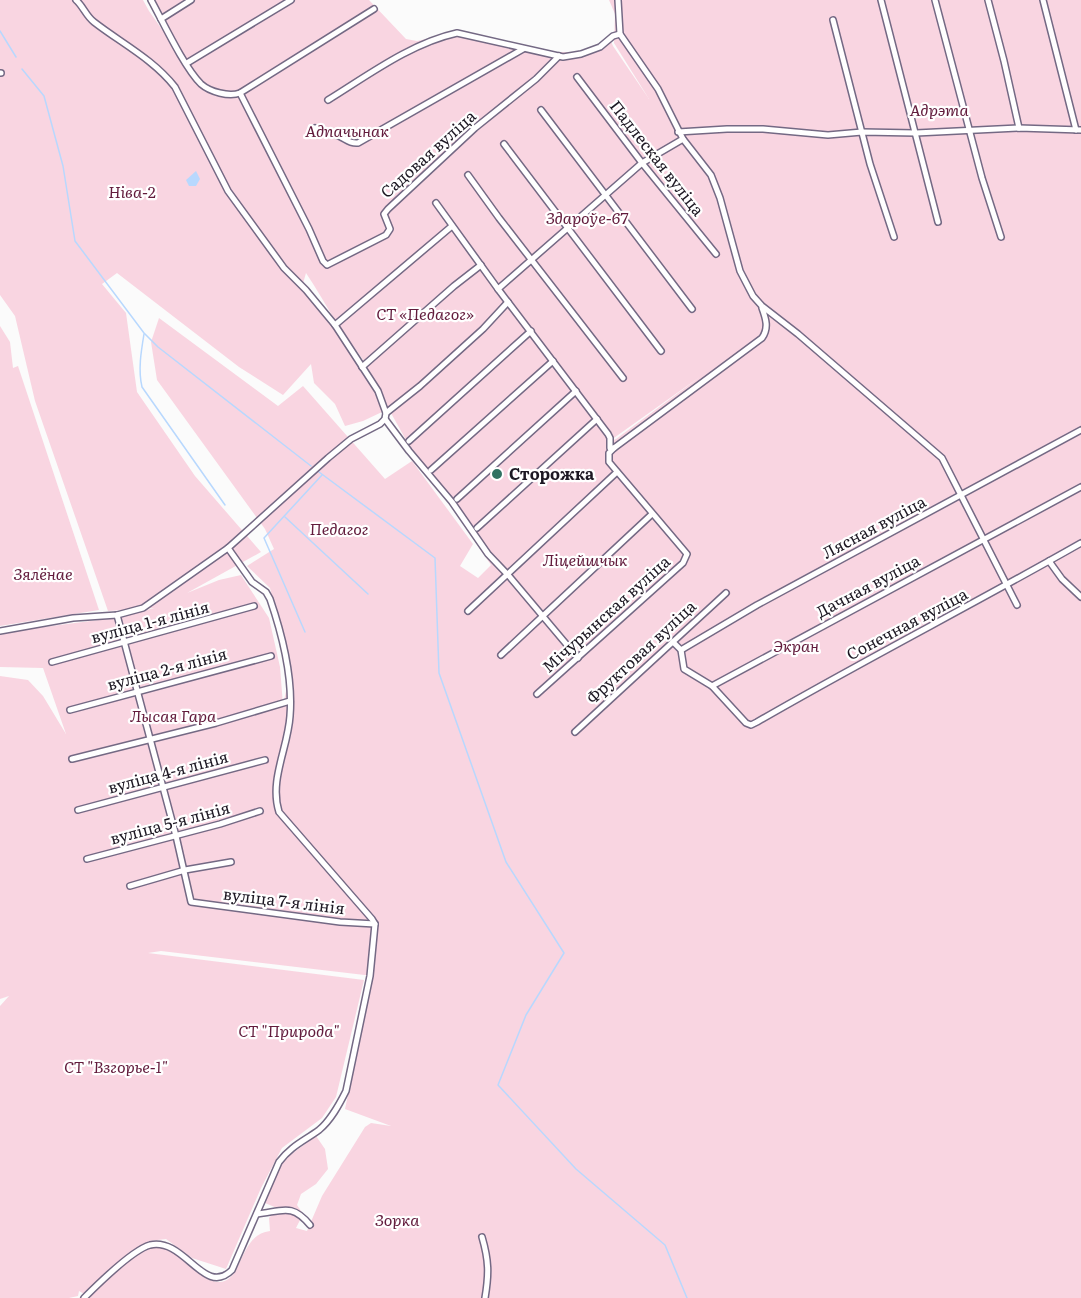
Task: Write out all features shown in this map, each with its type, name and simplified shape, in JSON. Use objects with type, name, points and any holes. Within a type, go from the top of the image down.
[{"type":"street","points":[[89,0],[79,2],[90,20],[164,73],[175,87],[228,191],[284,268],[311,295],[335,325],[378,391],[386,416],[409,451],[452,502],[488,554],[578,658]]},
{"type":"street","points":[[151,0],[202,85],[230,96],[240,93],[374,9]]},
{"type":"street","points":[[161,19],[191,0]]},
{"type":"street","points":[[187,63],[291,0]]},
{"type":"street","points":[[618,0],[620,34],[658,89],[678,132],[711,176],[720,198],[740,272],[753,296],[942,458],[1017,605]]},
{"type":"street","points":[[881,0],[938,222]]},
{"type":"street","points":[[935,0],[988,202],[1001,237]]},
{"type":"street","points":[[988,0],[1019,128]]},
{"type":"street","points":[[678,132],[727,129],[828,135],[1019,128],[1079,130],[1042,0]]},
{"type":"street","points":[[833,20],[870,164],[894,237]]},
{"type":"street","points":[[328,100],[417,46],[457,33],[559,56],[581,54],[600,47],[620,34]]},
{"type":"street","points":[[315,128],[321,133],[337,135],[349,142],[358,143],[524,49]]},
{"type":"street","name":"Садовая вуліца","points":[[240,93],[323,261],[327,264],[386,235],[390,229],[384,214],[387,209],[475,128],[536,79],[559,56]]},
{"type":"street","name":"Падлеская вуліца","points":[[577,77],[642,163],[716,254]]},
{"type":"street","points":[[541,110],[692,309]]},
{"type":"street","points":[[498,289],[642,163],[683,139]]},
{"type":"street","points":[[504,144],[661,351]]},
{"type":"street","points":[[468,175],[623,378]]},
{"type":"street","points":[[436,203],[597,419],[610,438],[610,448],[614,448]]},
{"type":"street","points":[[335,325],[452,226]]},
{"type":"street","points":[[362,367],[481,265]]},
{"type":"street","points":[[0,631],[73,618],[117,615],[143,608],[228,548],[351,439],[380,424],[508,302]]},
{"type":"street","points":[[501,655],[652,514],[609,462],[609,453],[762,338],[767,325],[762,306]]},
{"type":"street","points":[[409,441],[531,331]]},
{"type":"street","points":[[430,470],[553,361]]},
{"type":"street","points":[[457,499],[576,391]]},
{"type":"street","points":[[477,528],[597,419]]},
{"type":"street","name":"Лясная вуліца","points":[[681,650],[757,605],[1081,430]]},
{"type":"street","points":[[468,611],[617,472]]},
{"type":"street","name":"Дачная вуліца","points":[[712,686],[1081,487]]},
{"type":"street","name":"Мічурынская вуліца","points":[[537,694],[687,557],[685,550],[652,514]]},
{"type":"street","name":"Сонечная вуліца","points":[[712,686],[750,725],[1081,543]]},
{"type":"street","points":[[84,1298],[117,1268],[147,1246],[165,1246],[174,1250],[202,1275],[213,1281],[227,1276],[232,1270],[279,1162],[286,1152],[325,1124],[339,1106],[346,1091],[370,976],[375,924],[279,812],[276,803],[279,763],[290,718],[291,683],[270,598],[266,592],[252,582],[228,548]]},
{"type":"street","points":[[1049,561],[1062,579],[1081,597]]},
{"type":"street","name":"Фруктовая вуліца","points":[[574,732],[726,593]]},
{"type":"street","name":"вуліца 1-я лінія","points":[[52,662],[254,606]]},
{"type":"street","points":[[117,615],[184,870]]},
{"type":"street","points":[[673,642],[681,650],[684,669],[712,686]]},
{"type":"street","name":"вуліца 2-я лінія","points":[[70,710],[271,656]]},
{"type":"street","points":[[72,759],[290,701]]},
{"type":"street","name":"вуліца 4-я лінія","points":[[78,810],[265,760]]},
{"type":"street","name":"вуліца 5-я лінія","points":[[87,859],[260,811]]},
{"type":"street","points":[[130,886],[184,870],[231,862]]},
{"type":"street","name":"вуліца 7-я лінія","points":[[184,870],[191,902],[340,922],[375,924]]},
{"type":"street","points":[[257,1214],[297,1211],[310,1225]]},
{"type":"street","points":[[482,1237],[489,1259],[489,1278],[485,1298]]},
{"type":"green space","points":[[0,0],[143,0],[168,38],[148,0],[369,0],[406,39],[417,41],[459,32],[554,52],[577,52],[598,45],[609,37],[649,99],[614,43],[615,14],[609,0],[1081,0],[1081,1298],[91,1298],[79,1291],[78,1296],[69,1298],[0,1298],[0,1006],[9,996],[0,999],[0,676],[28,680],[43,696],[66,734],[43,668],[0,667],[0,635],[28,629],[122,617],[154,608],[108,611],[35,401],[15,316],[0,295]],"holes":[[[117,273],[239,367],[283,395],[311,364],[314,383],[335,404],[345,426],[382,412],[367,370],[406,440],[491,565],[478,578],[460,566],[473,544],[412,461],[385,479],[303,386],[278,406],[159,318],[151,342],[157,380],[265,529],[274,549],[247,566],[270,588],[290,673],[283,705],[280,667],[269,618],[241,575],[219,580],[187,593],[261,552],[195,476],[137,392],[126,313],[102,284]],[[306,273],[367,366],[375,382],[364,364],[302,287]],[[701,376],[616,439],[611,440]],[[161,951],[373,976],[345,1109],[391,1126],[371,1123],[365,1127],[322,1196],[307,1231],[296,1228],[303,1214],[297,1205],[301,1194],[316,1184],[328,1169],[325,1149],[316,1136],[282,1161],[265,1203],[277,1208],[269,1218],[270,1231],[259,1235],[250,1243],[234,1273],[227,1280],[218,1282],[204,1277],[189,1262],[165,1246],[141,1247],[149,1241],[166,1239],[192,1258],[226,1269],[261,1188],[282,1148],[322,1118],[336,1097],[364,980],[148,953]]]},
{"type":"green space","name":"Зялёнае","points":[[0,326],[10,342],[13,368],[18,366],[99,610],[0,626]]},
{"type":"water","points":[[196,171],[200,179],[196,186],[189,186],[186,180]]},
{"type":"waterway","points":[[0,31],[16,57]]},
{"type":"waterway","points":[[22,69],[44,96],[63,166],[75,241],[144,333],[158,347],[311,466]]},
{"type":"waterway","points":[[144,334],[140,368],[142,387],[225,505]]},
{"type":"waterway","points":[[319,472],[435,558],[439,673],[506,862],[564,953],[526,1015],[498,1085],[576,1169],[665,1245],[687,1298]]},
{"type":"waterway","points":[[305,632],[264,538],[322,475]]},
{"type":"waterway","points":[[285,517],[368,594]]},
{"type":"place","name":"Сторожка","points":[[497,474]]},
{"type":"park label","name":"Адрэта","points":[[939,110]]},
{"type":"park label","name":"Адпачынак","points":[[347,131]]},
{"type":"park label","name":"Ніва-2","points":[[132,192]]},
{"type":"park label","name":"Здароўе-67","points":[[587,218]]},
{"type":"park label","name":"СТ «Педагог»","points":[[425,314]]},
{"type":"park label","name":"Педагог","points":[[339,529]]},
{"type":"park label","name":"Ліцейшчык","points":[[585,560]]},
{"type":"park label","name":"Экран","points":[[796,646]]},
{"type":"park label","name":"Лысая Гара","points":[[173,716]]},
{"type":"park label","name":"СТ \"Природа\"","points":[[289,1031]]},
{"type":"park label","name":"СТ \"Взгорье-1\"","points":[[116,1067]]},
{"type":"park label","name":"Зорка","points":[[397,1220]]}]
